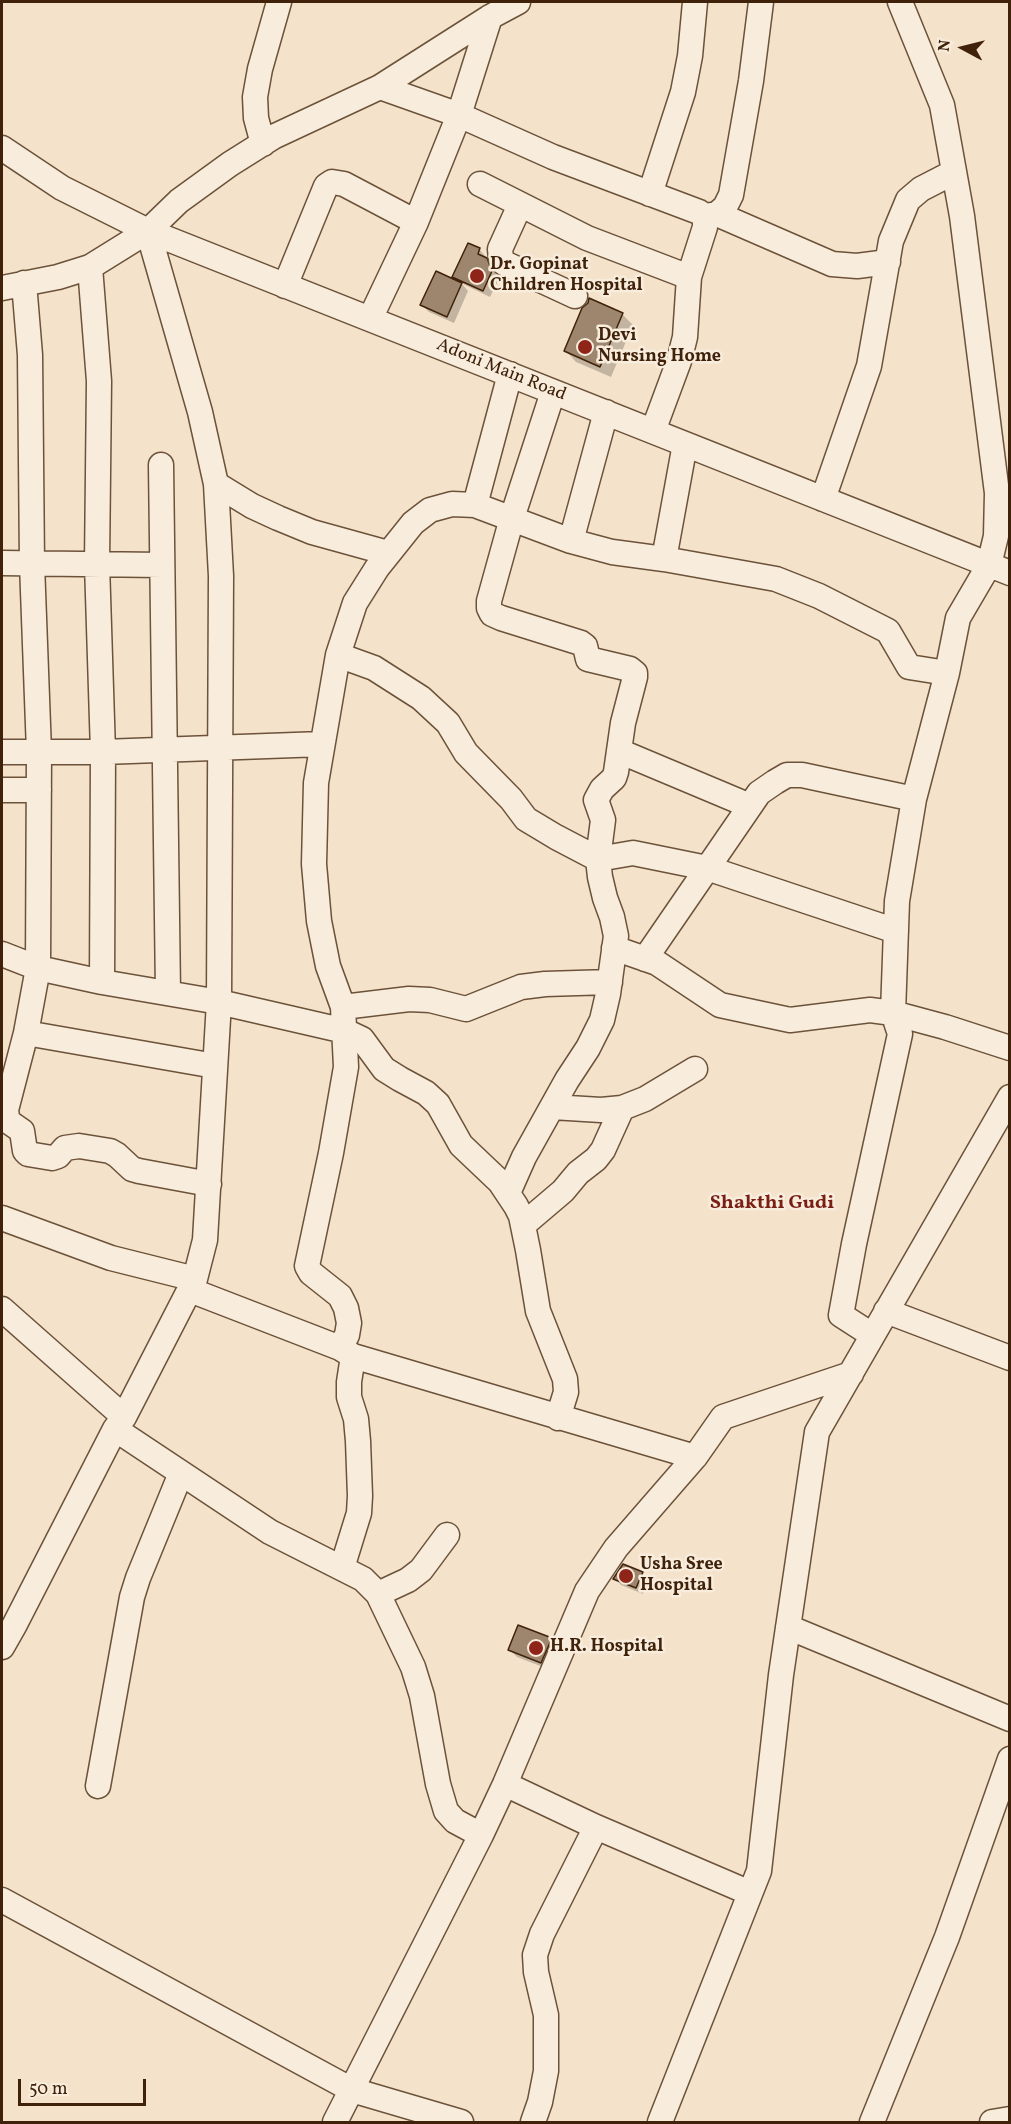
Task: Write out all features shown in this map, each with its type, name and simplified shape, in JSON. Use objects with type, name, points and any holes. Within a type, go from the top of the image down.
[{"type":"street","points":[[263,144],[256,118],[255,97],[260,69],[279,2]]},
{"type":"street","points":[[209,1184],[139,1172],[110,1151],[70,1146],[52,1158],[28,1154],[25,1151],[22,1131],[9,1122],[6,1110],[26,1033],[38,968],[39,752],[30,355],[13,285],[58,277],[90,267],[148,231],[179,201],[230,164],[263,144],[380,87],[490,17],[518,2]]},
{"type":"street","points":[[650,194],[683,92],[690,56],[695,2]]},
{"type":"street","points":[[653,431],[679,361],[685,337],[689,277],[705,227],[711,215],[725,207],[732,195],[751,81],[761,2]]},
{"type":"street","points":[[872,1335],[842,1315],[854,1244],[900,1034],[893,1012],[897,900],[914,799],[947,673],[958,618],[999,569],[996,536],[997,493],[978,330],[954,172],[942,105],[900,2]]},
{"type":"street","points":[[370,319],[416,222],[459,115],[490,17]]},
{"type":"street","points":[[380,87],[459,115],[553,157],[711,215],[832,264],[857,266],[888,262]]},
{"type":"street","name":"Adoni Main Road","points":[[2,148],[62,188],[148,231],[999,569]]},
{"type":"street","points":[[823,499],[869,366],[891,241],[908,200],[921,189],[954,172]]},
{"type":"street","points":[[285,286],[326,186],[332,182],[344,184],[416,222]]},
{"type":"street","points":[[480,184],[587,238],[689,277]]},
{"type":"street","points":[[520,205],[500,249],[501,259],[504,263],[575,296]]},
{"type":"street","points":[[2,1647],[193,1285],[205,1240],[219,1002],[221,576],[216,484],[200,412],[148,231]]},
{"type":"street","points":[[90,267],[99,381],[97,564],[103,752],[102,982]]},
{"type":"street","points":[[475,505],[510,374]]},
{"type":"street","points":[[508,1193],[524,1157],[602,1020],[616,936],[604,898],[598,859],[603,820],[596,800],[602,789],[614,778],[623,723],[635,673],[630,669],[588,659],[585,646],[581,643],[501,618],[492,614],[489,608],[512,518],[553,392]]},
{"type":"street","points":[[571,541],[606,412]]},
{"type":"street","points":[[664,559],[685,444]]},
{"type":"street","points":[[161,465],[168,993]]},
{"type":"street","points":[[216,484],[252,506],[312,532],[388,554]]},
{"type":"street","points":[[342,1568],[359,1513],[360,1496],[356,1419],[350,1397],[346,1352],[349,1323],[346,1308],[340,1296],[311,1273],[307,1266],[331,1153],[346,1067],[344,1019],[328,966],[320,921],[314,864],[316,783],[338,655],[354,603],[376,568],[413,523],[430,510],[452,504],[475,505],[571,541],[612,552],[776,579],[808,591],[888,631],[909,667],[947,673]]},
{"type":"street","points":[[2,563],[162,565]]},
{"type":"street","points":[[338,655],[374,668],[421,698],[448,723],[466,753],[500,786],[526,819],[598,859],[633,853],[707,868],[896,931]]},
{"type":"street","points":[[2,752],[103,752],[322,744]]},
{"type":"street","points":[[620,751],[750,806]]},
{"type":"street","points":[[645,959],[759,793],[788,775],[802,775],[914,799]]},
{"type":"street","points":[[2,790],[39,790]]},
{"type":"street","points":[[614,948],[657,963],[720,1005],[790,1020],[870,1010],[893,1012],[1010,1048]]},
{"type":"street","points":[[2,954],[38,968],[102,982],[219,1002],[344,1019],[409,999],[429,1000],[466,1010],[522,987],[610,982]]},
{"type":"street","points":[[344,1019],[384,1069],[426,1093],[438,1104],[461,1145],[500,1182],[521,1216],[538,1311],[566,1379],[566,1392],[558,1418]]},
{"type":"street","points":[[26,1033],[215,1066]]},
{"type":"street","points":[[552,1107],[601,1110],[622,1108],[645,1099],[695,1069]]},
{"type":"street","points":[[660,2122],[759,1871],[788,1628],[817,1432],[1010,1097]]},
{"type":"street","points":[[523,1225],[563,1191],[578,1173],[596,1160],[622,1108]]},
{"type":"street","points":[[2,1218],[193,1285],[346,1352],[558,1418],[695,1457]]},
{"type":"street","points":[[2,1309],[120,1423],[181,1473],[270,1532],[363,1579],[378,1594],[413,1667],[422,1696],[438,1784],[446,1810],[456,1821],[481,1835]]},
{"type":"street","points":[[886,1311],[1010,1358]]},
{"type":"street","points":[[335,2122],[481,1835],[587,1591],[616,1548],[695,1457],[723,1417],[851,1374]]},
{"type":"street","points":[[98,1785],[132,1597],[141,1568],[181,1473]]},
{"type":"street","points":[[378,1594],[408,1580],[421,1570],[447,1535]]},
{"type":"street","points":[[788,1628],[1010,1719]]},
{"type":"street","points":[[872,2122],[947,1937],[1010,1759]]},
{"type":"street","points":[[505,1784],[596,1827],[750,1893]]},
{"type":"street","points":[[533,2122],[540,2102],[546,2071],[546,2015],[536,1972],[535,1955],[542,1934],[596,1827]]},
{"type":"street","points":[[2,1900],[351,2090],[461,2122]]},
{"type":"street","points":[[992,2122],[1010,2119]]},
{"type":"building","points":[[468,243],[480,248],[478,254],[487,258],[492,271],[483,291],[452,277]]},
{"type":"building","points":[[436,271],[462,283],[447,317],[420,305]]},
{"type":"building","points":[[589,298],[623,313],[600,367],[564,351],[582,308],[588,303]]},
{"type":"building","points":[[623,1564],[643,1572],[636,1588],[613,1579]]},
{"type":"building","points":[[518,1625],[552,1638],[541,1663],[508,1650]]},
{"type":"place","name":"Dr. Gopinat Children Hospital","points":[[477,276]]},
{"type":"place","name":"Devi Nursing Home","points":[[585,347]]},
{"type":"place","name":"Usha Sree Hospital","points":[[626,1576]]},
{"type":"place","name":"H.R. Hospital","points":[[536,1648]]},
{"type":"district","name":"Shakthi Gudi","points":[[772,1204]]}]
